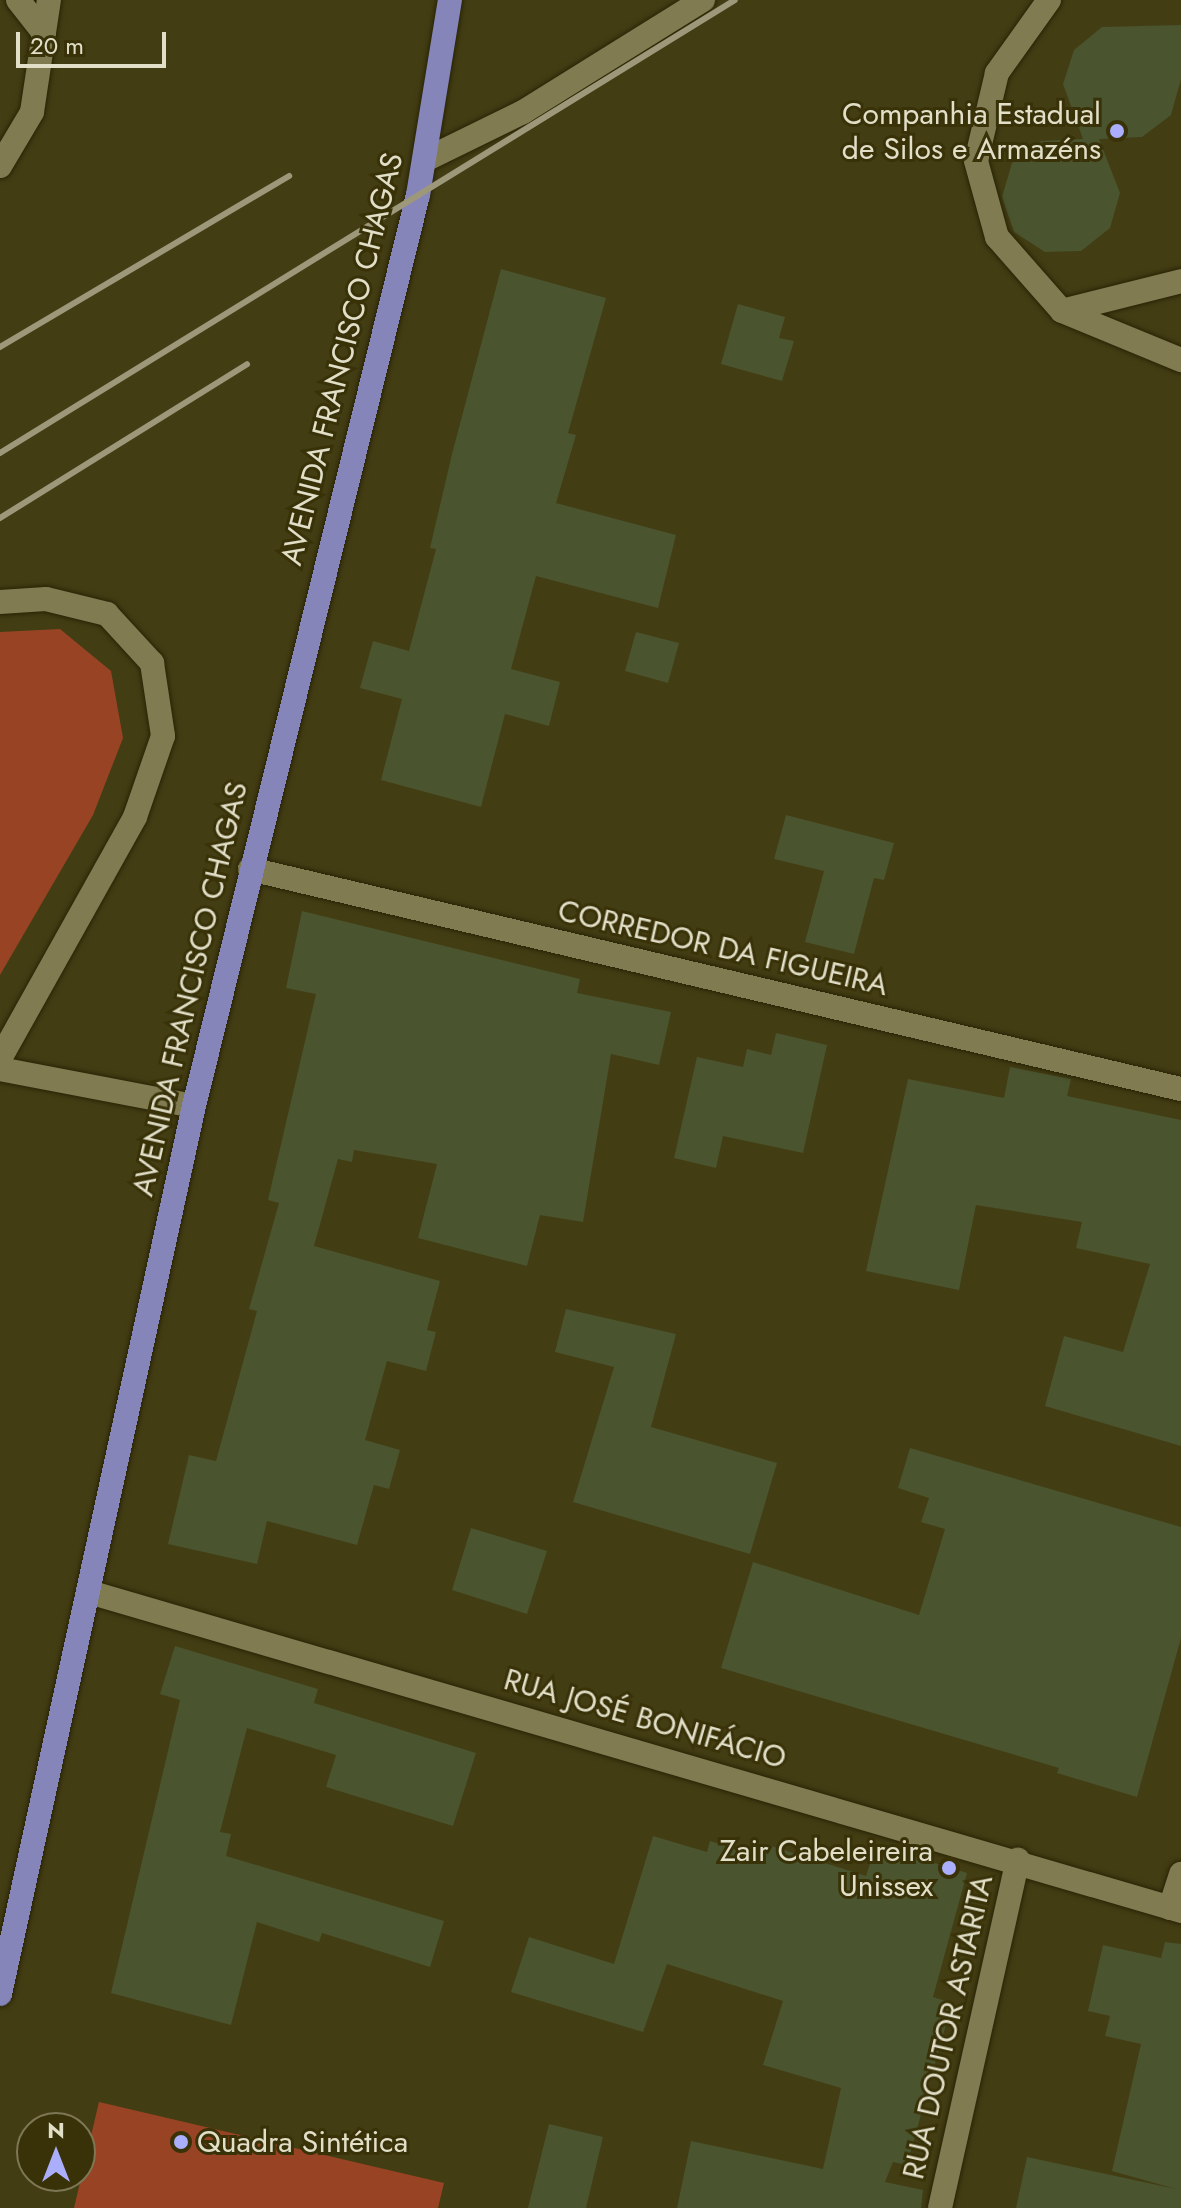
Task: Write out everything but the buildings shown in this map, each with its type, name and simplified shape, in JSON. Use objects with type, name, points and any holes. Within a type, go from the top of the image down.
[{"type":"main road","name":"AVENIDA FRANCISCO CHAGAS","points":[[0,1994],[194,1106],[425,160],[450,0]]},
{"type":"street","points":[[18,0],[44,33]]},
{"type":"street","points":[[0,166],[32,112],[49,0]]},
{"type":"street","points":[[425,160],[523,112],[703,0]]},
{"type":"street","points":[[1049,0],[997,73],[976,161],[997,237],[1062,311],[1181,360]]},
{"type":"street","points":[[1062,311],[1181,281]]},
{"type":"street","points":[[0,602],[46,599],[107,614],[152,663],[163,736],[135,817],[0,1059]]},
{"type":"street","name":"CORREDOR DA FIGUEIRA","points":[[250,869],[1181,1089]]},
{"type":"street","points":[[0,1069],[194,1106]]},
{"type":"street","name":"RUA JOSÉ BONIFÁCIO","points":[[89,1592],[1018,1860],[1176,1910]]},
{"type":"street","name":"RUA DOUTOR ASTARITA","points":[[940,2208],[1018,1860]]},
{"type":"street","points":[[1176,1910],[1181,1874]]},
{"type":"shaded area","points":[[60,629],[111,671],[123,738],[93,815],[0,975],[0,632]]},
{"type":"shaded area","name":"Quadra Sintética","points":[[99,2102],[444,2183],[438,2208],[74,2208],[78,2192],[96,2192],[96,2115]]},
{"type":"railway","points":[[0,453],[735,0]]},
{"type":"railway","points":[[0,347],[289,176]]},
{"type":"railway","points":[[0,518],[247,364]]},
{"type":"place","name":"Companhia Estadual de Silos e Armazéns","points":[[1117,131]]},
{"type":"place","name":"Zair Cabeleireira Unissex","points":[[949,1868]]},
{"type":"place","name":"Quadra Sintética","points":[[181,2142]]}]
